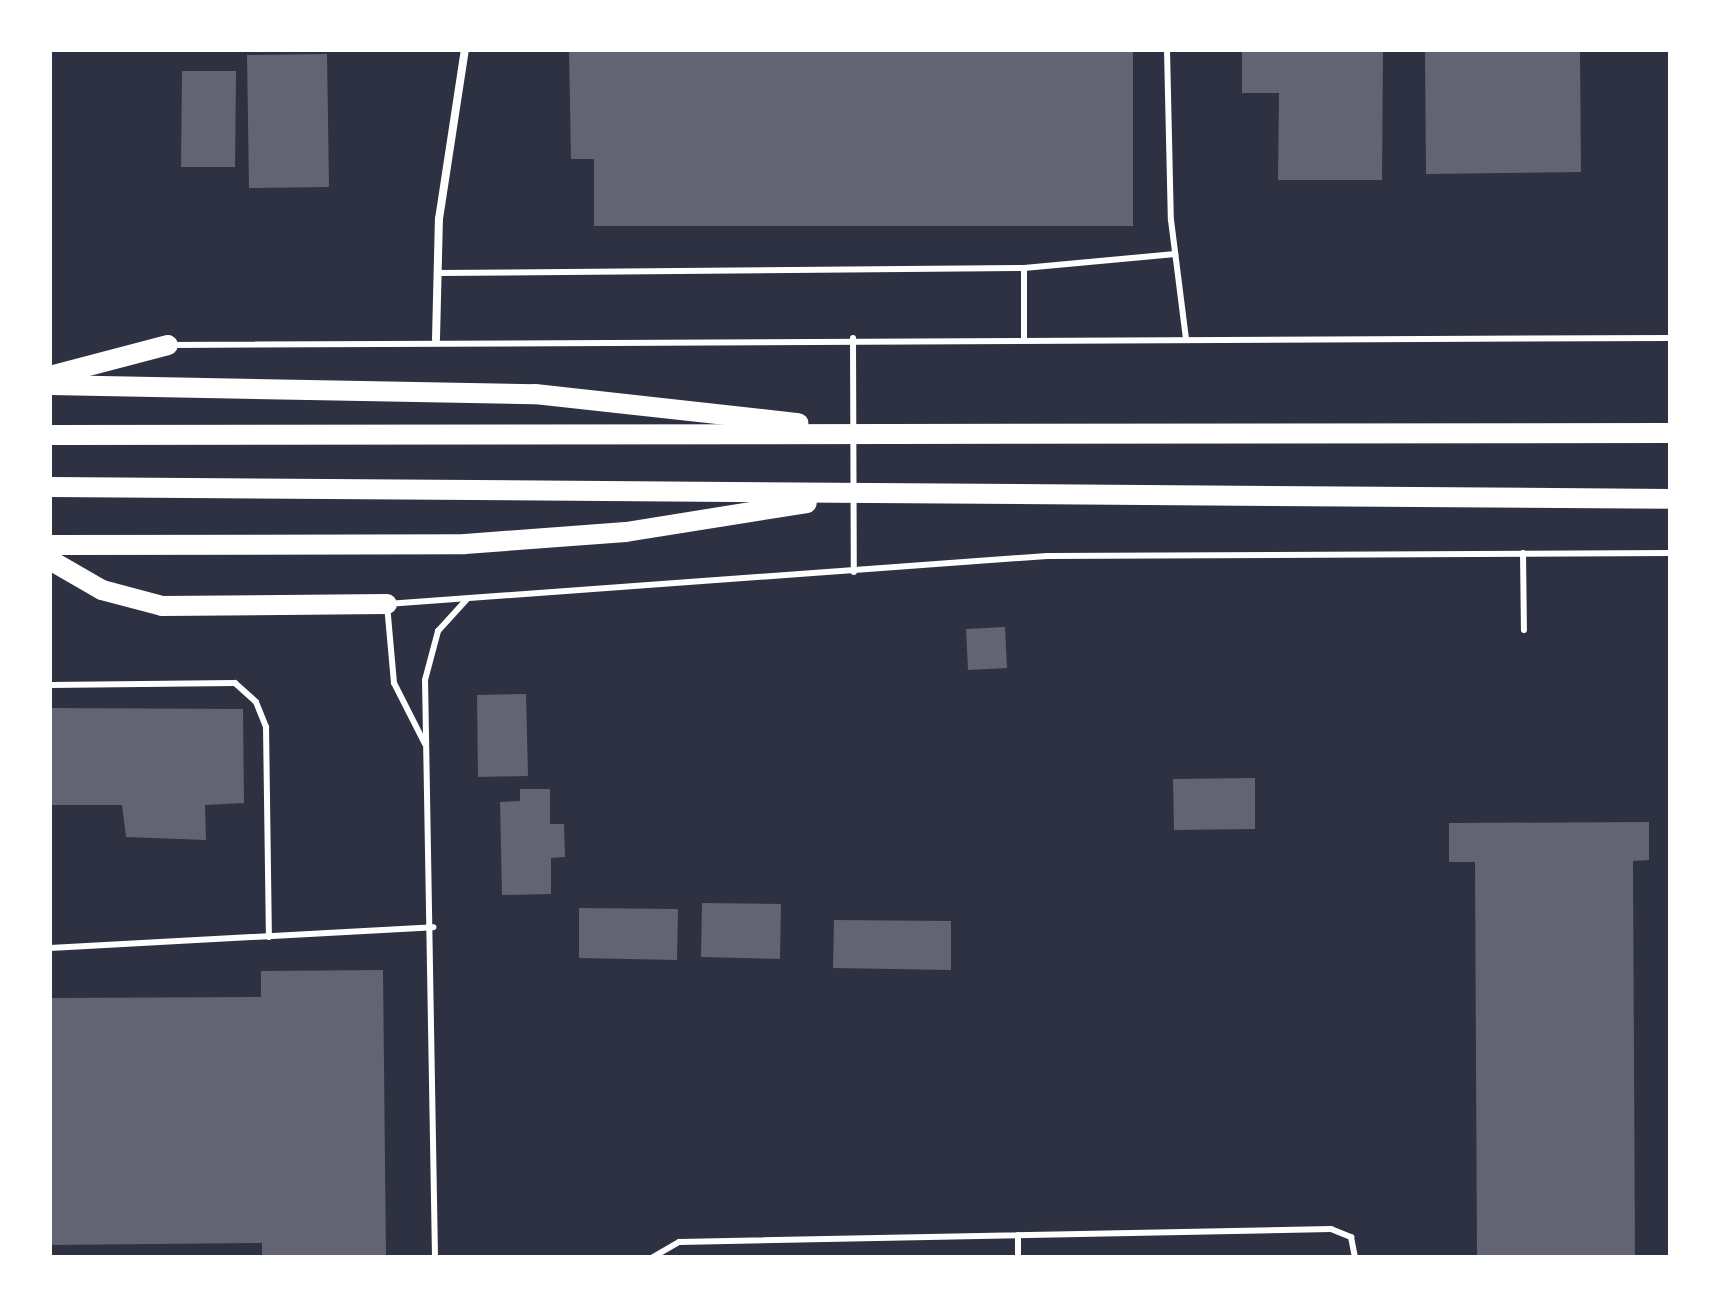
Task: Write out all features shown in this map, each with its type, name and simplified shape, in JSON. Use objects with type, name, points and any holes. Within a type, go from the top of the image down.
[{"type":"main road","points":[[50,376],[168,345]]},
{"type":"main road","points":[[50,385],[535,394],[853,430]]},
{"type":"main road","points":[[50,435],[853,430],[1670,433]]},
{"type":"main road","points":[[50,487],[1670,499]]},
{"type":"main road","points":[[50,545],[465,544],[626,532],[853,495]]},
{"type":"main road","points":[[50,560],[102,590],[162,606],[387,604]]},
{"type":"street","points":[[436,339],[444,171],[465,50]]},
{"type":"lane","points":[[1167,50],[1175,254],[1186,339]]},
{"type":"lane","points":[[437,273],[1024,268],[1175,254]]},
{"type":"lane","points":[[1024,268],[1024,339]]},
{"type":"lane","points":[[853,338],[854,572]]},
{"type":"lane","points":[[168,345],[436,339],[1670,338]]},
{"type":"lane","points":[[1523,553],[1524,630]]},
{"type":"lane","points":[[425,744],[394,683],[387,604],[1085,555],[1670,553]]},
{"type":"lane","points":[[435,1257],[433,927],[425,744],[432,646],[467,599]]},
{"type":"lane","points":[[50,685],[235,683],[256,702],[266,727],[269,937]]},
{"type":"lane","points":[[50,948],[433,927]]},
{"type":"lane","points":[[653,1257],[679,1242],[1331,1229],[1351,1237],[1355,1257]]},
{"type":"lane","points":[[1018,1235],[1018,1257]]},
{"type":"building","points":[[569,50],[1133,50],[1133,226],[594,226],[594,159],[571,159]]},
{"type":"building","points":[[1242,50],[1383,50],[1382,180],[1278,180],[1279,93],[1242,93]]},
{"type":"building","points":[[1425,50],[1580,50],[1581,172],[1426,174]]},
{"type":"building","points":[[327,54],[329,187],[249,188],[247,55]]},
{"type":"building","points":[[182,71],[236,71],[235,167],[181,167]]},
{"type":"building","points":[[1005,627],[1007,668],[968,670],[966,629]]},
{"type":"building","points":[[526,694],[528,776],[478,777],[477,695]]},
{"type":"building","points":[[50,708],[243,709],[244,803],[205,805],[206,840],[126,837],[122,805],[50,805]]},
{"type":"building","points":[[1255,778],[1255,829],[1174,830],[1173,779]]},
{"type":"building","points":[[520,789],[550,789],[550,824],[564,824],[565,857],[551,858],[551,894],[502,895],[500,802],[520,801]]},
{"type":"building","points":[[1649,822],[1649,860],[1633,861],[1635,1257],[1477,1257],[1475,862],[1449,862],[1449,823]]},
{"type":"building","points":[[702,903],[781,904],[780,959],[701,957]]},
{"type":"building","points":[[579,908],[678,909],[677,960],[579,958]]},
{"type":"building","points":[[834,920],[951,921],[951,970],[833,968]]},
{"type":"building","points":[[383,970],[386,1257],[262,1257],[262,1243],[50,1245],[50,998],[261,997],[261,971]]}]
